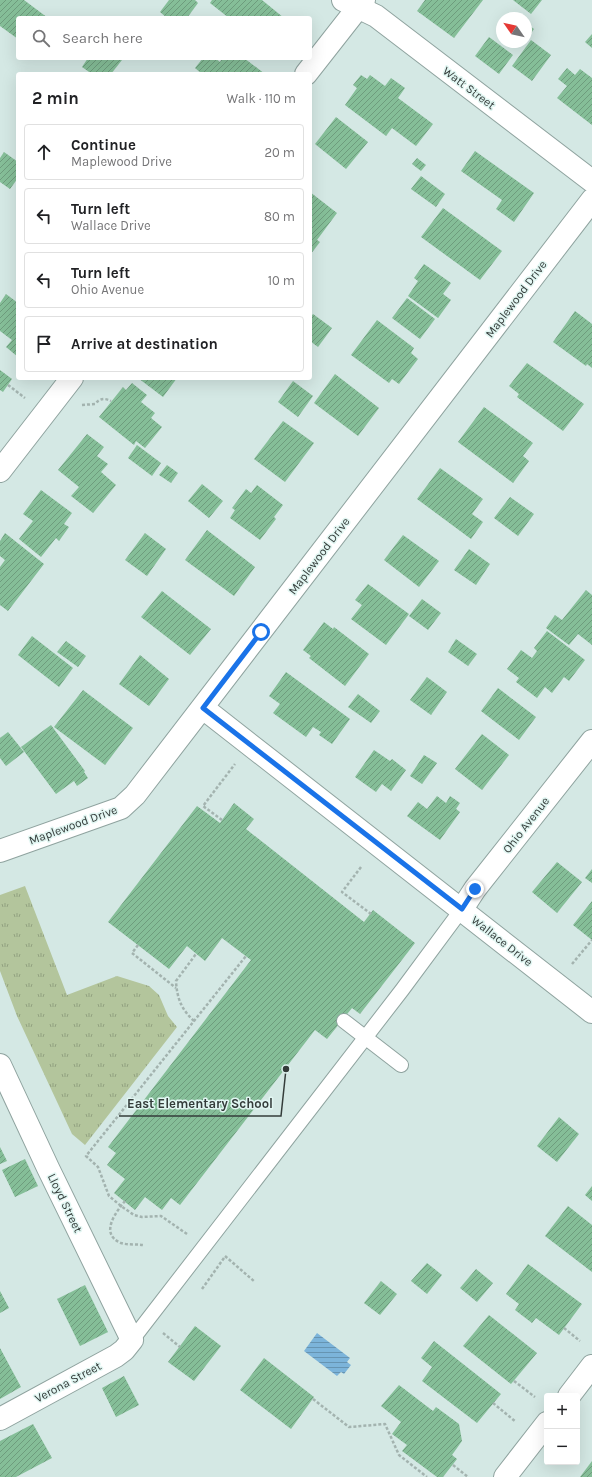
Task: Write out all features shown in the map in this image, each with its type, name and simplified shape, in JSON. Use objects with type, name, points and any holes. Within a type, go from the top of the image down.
[{"type":"street","points":[[307,72],[355,3]]},
{"type":"street","name":"Watt Street","points":[[355,3],[382,21],[592,181]]},
{"type":"street","name":"Maplewood Drive","points":[[0,851],[121,808],[135,795],[592,200]]},
{"type":"street","points":[[0,471],[70,380]]},
{"type":"street","name":"Wallace Drive","points":[[203,708],[592,1012]]},
{"type":"street","name":"Ohio Avenue","points":[[462,909],[475,889],[592,741]]},
{"type":"street","name":"Lloyd Street","points":[[0,1065],[48,1168],[132,1340]]},
{"type":"street","name":"Verona Street","points":[[0,1419],[116,1356],[124,1350],[132,1340]]},
{"type":"street","points":[[571,1393],[592,1366]]},
{"type":"street","points":[[505,1477],[544,1428]]},
{"type":"lane","points":[[132,1340],[366,1037],[462,909]]},
{"type":"lane","points":[[344,1021],[401,1065]]},
{"type":"path","points":[[8,385],[29,401]]},
{"type":"path","points":[[76,405],[95,404],[98,400],[106,398],[111,401]]},
{"type":"path","points":[[222,820],[203,806],[238,760]]},
{"type":"path","points":[[361,867],[342,892],[371,914]]},
{"type":"path","points":[[570,966],[592,940]]},
{"type":"path","points":[[138,945],[132,953],[176,988]]},
{"type":"path","points":[[194,1021],[181,1006],[176,988],[176,980],[196,954]]},
{"type":"path","points":[[190,1237],[161,1216],[142,1217],[134,1215],[121,1206],[109,1196],[98,1167],[86,1156],[246,956]]},
{"type":"path","points":[[125,1201],[111,1220],[110,1229],[114,1238],[121,1243],[143,1245]]},
{"type":"path","points":[[202,1289],[226,1255],[255,1282]]},
{"type":"path","points":[[564,1328],[580,1340]]},
{"type":"path","points":[[157,1329],[180,1347]]},
{"type":"path","points":[[514,1381],[535,1397]]},
{"type":"path","points":[[313,1399],[349,1426],[385,1424],[399,1454],[427,1477]]},
{"type":"path","points":[[493,1403],[516,1422]]},
{"type":"path","points":[[453,1465],[468,1477]]},
{"type":"green space","points":[[25,886],[67,995],[117,976],[149,986],[159,995],[168,1016],[177,1027],[85,1145],[72,1134],[17,1016],[0,971],[0,895]]},
{"type":"water","points":[[317,1333],[350,1358],[347,1362],[351,1365],[344,1374],[341,1372],[337,1376],[304,1351]]},
{"type":"building","points":[[0,0],[24,0],[45,16],[16,16],[16,38],[0,26]]},
{"type":"building","points":[[169,0],[195,0],[198,3],[188,16],[165,16],[160,12]]},
{"type":"building","points":[[212,0],[262,0],[282,16],[226,16],[210,3]]},
{"type":"building","points":[[425,0],[483,0],[454,38],[417,11]]},
{"type":"building","points":[[513,0],[542,0],[532,13],[528,12]]},
{"type":"building","points":[[592,34],[592,48],[585,42]]},
{"type":"building","points":[[489,37],[496,42],[496,48],[504,48],[513,55],[499,74],[475,56]]},
{"type":"building","points":[[532,41],[551,55],[532,81],[512,66],[525,48],[532,48]]},
{"type":"building","points":[[87,60],[122,60],[113,72],[89,72],[82,67]]},
{"type":"building","points":[[201,60],[218,60],[220,62],[221,60],[247,60],[262,72],[200,72],[195,68]]},
{"type":"building","points":[[567,68],[575,75],[580,69],[592,78],[592,125],[557,98],[567,86],[558,79]]},
{"type":"building","points":[[361,75],[367,79],[370,75],[385,86],[391,78],[405,88],[398,98],[433,124],[416,146],[392,128],[386,136],[345,105],[357,88],[353,85]]},
{"type":"building","points":[[336,117],[368,142],[346,169],[315,144]]},
{"type":"building","points":[[475,151],[534,193],[514,222],[496,209],[502,200],[461,171]]},
{"type":"building","points":[[4,152],[16,161],[16,181],[10,189],[0,182],[0,158]]},
{"type":"building","points":[[417,158],[426,165],[421,171],[412,164]]},
{"type":"building","points":[[421,176],[445,194],[436,207],[411,189]]},
{"type":"building","points":[[312,194],[337,213],[317,240],[320,242],[312,252]]},
{"type":"building","points":[[443,208],[502,251],[480,280],[421,237]]},
{"type":"building","points":[[424,264],[451,283],[443,294],[451,300],[438,318],[408,296],[418,281],[414,278]]},
{"type":"building","points":[[6,294],[16,302],[16,355],[6,347],[12,340],[0,331],[0,303]]},
{"type":"building","points":[[407,298],[435,319],[420,339],[392,318]]},
{"type":"building","points":[[575,311],[592,324],[592,368],[587,364],[586,366],[553,342]]},
{"type":"building","points":[[313,314],[332,328],[318,347],[312,342]]},
{"type":"building","points":[[377,320],[414,348],[411,353],[418,359],[399,384],[392,379],[389,383],[351,355]]},
{"type":"building","points":[[527,363],[584,404],[563,431],[517,397],[519,394],[509,386]]},
{"type":"building","points":[[0,370],[12,379],[3,392],[0,390]]},
{"type":"building","points":[[335,374],[379,408],[358,436],[314,403]]},
{"type":"building","points":[[141,380],[176,380],[163,397]]},
{"type":"building","points":[[293,381],[313,396],[298,417],[278,402]]},
{"type":"building","points":[[132,383],[147,395],[141,402],[155,413],[151,418],[162,427],[145,448],[136,441],[134,445],[99,417],[123,387],[126,390]]},
{"type":"building","points":[[484,407],[533,443],[523,456],[529,461],[513,483],[458,442]]},
{"type":"building","points":[[283,421],[314,443],[285,482],[254,459]]},
{"type":"building","points":[[87,434],[104,447],[97,456],[108,464],[101,472],[116,485],[93,513],[71,496],[79,487],[58,470]]},
{"type":"building","points":[[137,445],[161,463],[152,476],[128,458]]},
{"type":"building","points":[[167,465],[178,473],[171,483],[159,475]]},
{"type":"building","points":[[440,468],[483,499],[472,514],[483,522],[471,539],[417,499]]},
{"type":"building","points":[[202,484],[223,501],[209,518],[188,501]]},
{"type":"building","points":[[257,485],[283,505],[274,517],[276,519],[260,540],[230,518],[235,510],[232,508],[246,489],[251,493]]},
{"type":"building","points":[[41,490],[72,513],[64,524],[69,527],[59,541],[56,538],[41,557],[19,539],[33,521],[23,514]]},
{"type":"building","points":[[510,497],[534,514],[518,536],[494,518]]},
{"type":"building","points":[[207,530],[255,567],[234,596],[185,560]]},
{"type":"building","points":[[5,533],[44,564],[8,611],[0,605],[0,567],[5,560],[0,556],[0,541]]},
{"type":"building","points":[[145,533],[166,549],[147,576],[125,560]]},
{"type":"building","points":[[403,535],[439,561],[419,587],[384,560]]},
{"type":"building","points":[[469,549],[490,564],[476,585],[454,570]]},
{"type":"building","points":[[368,584],[409,614],[386,645],[351,619],[362,605],[355,600]]},
{"type":"building","points":[[586,590],[592,595],[592,645],[578,634],[569,645],[546,628],[555,615],[562,620]]},
{"type":"building","points":[[162,591],[211,629],[190,655],[141,617]]},
{"type":"building","points":[[422,599],[441,613],[428,630],[409,616]]},
{"type":"building","points":[[324,622],[333,629],[334,627],[369,654],[345,686],[309,658],[311,656],[303,650]]},
{"type":"building","points":[[547,631],[585,660],[569,681],[564,677],[552,693],[545,687],[537,698],[516,682],[519,678],[507,669],[521,650],[532,658],[537,651],[534,648]]},
{"type":"building","points":[[32,636],[73,668],[59,687],[18,655]]},
{"type":"building","points":[[456,639],[477,654],[468,666],[448,652]]},
{"type":"building","points":[[66,641],[86,656],[78,667],[57,652]]},
{"type":"building","points":[[140,655],[169,679],[149,706],[119,684]]},
{"type":"building","points":[[286,672],[350,719],[332,744],[319,735],[321,732],[313,727],[306,737],[273,713],[280,704],[269,696]]},
{"type":"building","points":[[427,677],[447,692],[431,715],[410,700]]},
{"type":"building","points":[[498,688],[536,717],[519,740],[481,711]]},
{"type":"building","points":[[83,690],[133,728],[105,765],[54,727]]},
{"type":"building","points":[[358,694],[380,711],[371,723],[348,707]]},
{"type":"building","points":[[51,725],[85,771],[84,772],[88,778],[77,786],[74,781],[56,794],[21,747]]},
{"type":"building","points":[[8,732],[24,752],[6,766],[0,758],[0,738]]},
{"type":"building","points":[[482,734],[509,755],[482,790],[455,769]]},
{"type":"building","points":[[374,750],[390,761],[392,759],[406,770],[391,791],[382,784],[376,792],[355,777]]},
{"type":"building","points":[[424,755],[437,763],[422,784],[410,776]]},
{"type":"building","points":[[437,796],[446,803],[450,796],[460,803],[456,809],[460,812],[440,840],[407,816],[418,802],[427,809]]},
{"type":"building","points":[[234,803],[254,819],[246,829],[364,922],[373,910],[415,943],[360,1014],[352,1008],[327,1039],[315,1030],[180,1205],[171,1198],[162,1210],[145,1197],[135,1210],[114,1193],[125,1179],[107,1165],[116,1153],[108,1147],[251,960],[222,938],[205,961],[187,946],[169,969],[108,922],[197,806],[220,823]]},
{"type":"building","points":[[557,862],[582,882],[557,913],[532,892]]},
{"type":"building","points":[[592,869],[592,883],[585,878]]},
{"type":"building","points":[[592,901],[592,940],[573,925]]},
{"type":"building","points":[[559,1117],[579,1134],[557,1162],[537,1146]]},
{"type":"building","points":[[0,1147],[7,1161],[0,1164]]},
{"type":"building","points":[[25,1159],[38,1186],[15,1197],[2,1170]]},
{"type":"building","points":[[592,1186],[592,1201],[585,1195]]},
{"type":"building","points":[[568,1206],[592,1225],[592,1272],[545,1236]]},
{"type":"building","points":[[427,1263],[442,1275],[427,1294],[411,1281]]},
{"type":"building","points":[[528,1264],[582,1304],[559,1335],[536,1318],[532,1323],[515,1310],[519,1304],[506,1294]]},
{"type":"building","points":[[476,1269],[493,1283],[477,1302],[460,1288]]},
{"type":"building","points":[[381,1281],[397,1294],[380,1315],[364,1303]]},
{"type":"building","points":[[85,1285],[108,1332],[80,1346],[57,1299]]},
{"type":"building","points":[[0,1291],[9,1308],[0,1313]]},
{"type":"building","points":[[489,1315],[537,1353],[511,1384],[463,1346]]},
{"type":"building","points":[[195,1326],[221,1346],[194,1381],[168,1362]]},
{"type":"building","points":[[434,1341],[501,1394],[477,1423],[422,1381],[432,1367],[421,1358]]},
{"type":"building","points":[[0,1348],[21,1387],[0,1399]]},
{"type":"building","points":[[264,1358],[314,1397],[291,1429],[240,1390]]},
{"type":"building","points":[[124,1376],[139,1405],[116,1417],[102,1388]]},
{"type":"building","points":[[399,1385],[433,1411],[436,1407],[459,1424],[462,1441],[452,1455],[457,1459],[443,1477],[437,1477],[402,1451],[407,1445],[392,1434],[401,1422],[381,1406]]},
{"type":"building","points":[[33,1424],[52,1458],[16,1477],[0,1477],[0,1441]]},
{"type":"building","points":[[592,1461],[592,1477],[580,1477]]},
{"type":"place","name":"East Elementary School","points":[[286,1069]]},
{"type":"route","points":[[261,632],[203,708],[462,909],[475,889]]}]
